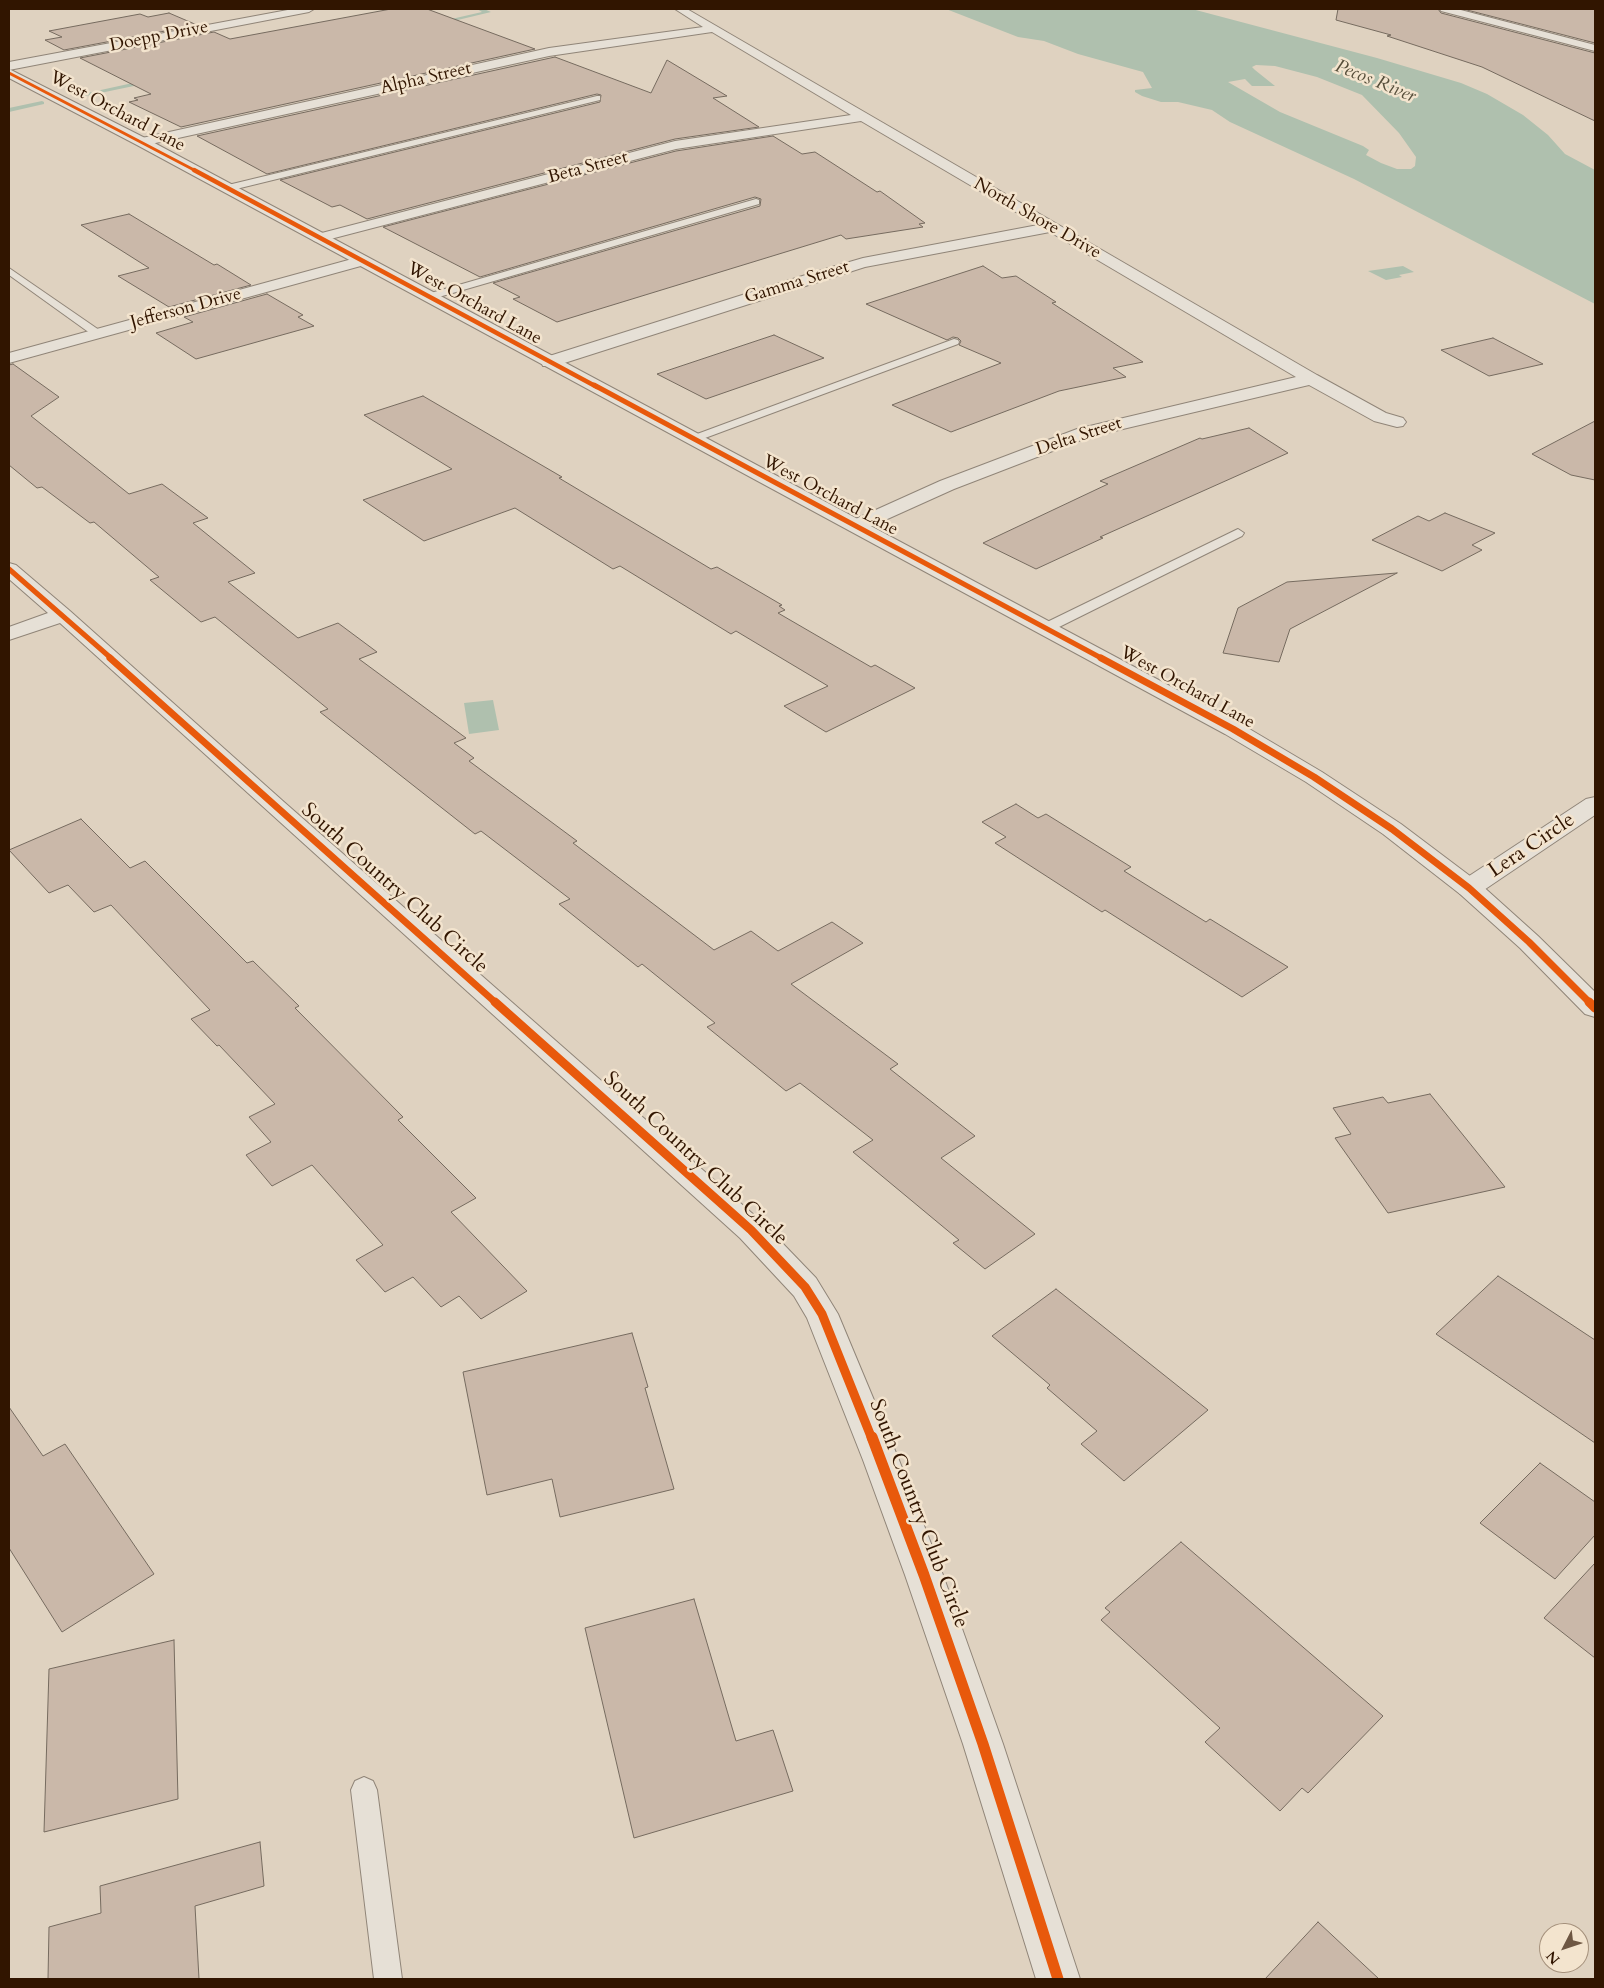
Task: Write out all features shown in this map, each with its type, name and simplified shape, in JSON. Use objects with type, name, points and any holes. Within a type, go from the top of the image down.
[{"type":"street","name":"Doepp Drive","points":[[9,66],[309,9]]},
{"type":"street","name":"North Shore Drive","points":[[680,9],[861,117],[1312,379],[1368,411],[1397,422]]},
{"type":"street","points":[[1454,10],[1595,48]]},
{"type":"street","name":"Alpha Street","points":[[142,142],[549,52],[712,29]]},
{"type":"street","name":"West Orchard Lane","points":[[9,72],[1233,729],[1314,777],[1392,828],[1469,888],[1529,942],[1595,1008]]},
{"type":"street","name":"Beta Street","points":[[319,238],[675,145],[861,117]]},
{"type":"street","name":"Gamma Street","points":[[549,362],[863,263],[1052,227]]},
{"type":"street","name":"Jefferson Drive","points":[[9,358],[363,261]]},
{"type":"street","name":"Delta Street","points":[[856,526],[947,485],[1083,433],[1312,379]]},
{"type":"street","name":"South Country Club Circle","points":[[9,569],[63,615],[282,813],[751,1230],[805,1287],[822,1314],[882,1460],[983,1744],[1058,1979]]},
{"type":"street","points":[[9,634],[63,615]]},
{"type":"street","name":"Lera Circle","points":[[1469,888],[1595,804]]},
{"type":"lane","points":[[228,188],[596,98]]},
{"type":"lane","points":[[428,297],[756,202]]},
{"type":"lane","points":[[9,271],[98,334]]},
{"type":"lane","points":[[693,439],[954,342]]},
{"type":"lane","points":[[1046,628],[1238,533]]},
{"type":"lane","points":[[364,1790],[388,1979]]},
{"type":"water","name":"Pecos River","points":[[946,9],[1192,9],[1377,58],[1461,83],[1487,94],[1523,115],[1548,135],[1565,154],[1595,170],[1595,304],[1354,179],[1230,122],[1212,110],[1178,102],[1161,102],[1142,96],[1135,92],[1135,90],[1152,88],[1143,72],[1078,54],[1044,41],[1018,37]],"holes":[[[1256,65],[1275,66],[1317,77],[1362,95],[1399,133],[1416,157],[1415,166],[1411,169],[1397,169],[1381,163],[1366,155],[1369,150],[1363,146],[1280,112],[1228,82],[1245,79],[1252,86],[1275,86],[1252,67]]]},
{"type":"water","points":[[1403,266],[1414,272],[1399,275],[1402,277],[1386,280],[1368,271]]},
{"type":"water","points":[[493,700],[499,730],[469,734],[464,703]]},
{"type":"building","points":[[391,9],[427,9],[535,49],[181,127],[129,102],[138,100],[134,98],[151,94],[80,58],[214,32],[230,39]]},
{"type":"building","points":[[1338,9],[1438,9],[1441,13],[1595,53],[1595,121],[1482,67],[1387,36],[1391,35],[1336,20]]},
{"type":"building","points":[[1463,9],[1595,9],[1595,43]]},
{"type":"building","points":[[169,13],[197,25],[64,50],[45,40],[62,37],[49,31],[140,14],[148,17]]},
{"type":"building","points":[[555,57],[651,93],[667,60],[727,96],[713,98],[759,127],[675,139],[367,219],[340,205],[332,207],[280,180],[600,102],[601,95],[597,94],[267,174],[197,136]]},
{"type":"building","points":[[773,136],[802,154],[815,152],[877,192],[880,191],[925,223],[919,224],[923,227],[846,239],[841,235],[557,322],[513,299],[520,297],[493,283],[760,206],[761,199],[755,197],[480,277],[383,227],[676,151]]},
{"type":"building","points":[[129,214],[251,285],[169,307],[118,276],[149,268],[81,225]]},
{"type":"building","points":[[983,266],[1002,278],[1016,276],[1056,302],[1052,303],[1143,362],[1113,368],[1126,377],[1059,391],[951,432],[892,405],[1001,363],[959,345],[961,341],[958,338],[953,337],[947,340],[866,304]]},
{"type":"building","points":[[267,294],[303,315],[298,317],[314,326],[196,359],[156,333],[193,322],[184,317]]},
{"type":"building","points":[[774,335],[824,358],[706,399],[657,374]]},
{"type":"building","points":[[1493,338],[1543,364],[1489,376],[1441,350]]},
{"type":"building","points":[[13,364],[59,397],[31,416],[129,494],[162,484],[208,518],[193,523],[255,573],[228,582],[298,638],[338,623],[377,652],[359,659],[466,738],[454,743],[474,758],[469,761],[577,841],[573,843],[714,950],[751,931],[778,951],[832,922],[863,943],[791,984],[898,1064],[890,1069],[975,1136],[941,1158],[1035,1234],[985,1269],[953,1243],[959,1240],[853,1152],[873,1140],[800,1083],[786,1091],[707,1027],[715,1023],[642,964],[638,967],[559,904],[570,899],[481,831],[475,834],[320,712],[328,709],[215,617],[201,622],[150,580],[159,577],[94,522],[90,523],[42,487],[37,488],[9,465],[9,365]]},
{"type":"building","points":[[423,396],[562,477],[559,478],[711,569],[717,567],[782,605],[779,606],[785,610],[778,613],[871,667],[875,665],[915,688],[826,732],[784,706],[828,686],[736,631],[731,634],[620,566],[613,569],[515,508],[424,541],[363,500],[452,469],[364,415]]},
{"type":"building","points":[[1595,421],[1595,480],[1571,475],[1532,454]]},
{"type":"building","points":[[1249,428],[1288,453],[1100,537],[1103,538],[1036,569],[983,543],[1108,484],[1100,481],[1200,438]]},
{"type":"building","points":[[1445,513],[1495,533],[1472,545],[1482,550],[1442,571],[1372,540],[1418,516],[1429,521]]},
{"type":"building","points":[[1397,573],[1290,629],[1279,662],[1223,653],[1238,608],[1287,582]]},
{"type":"building","points":[[1016,804],[1038,818],[1046,814],[1131,867],[1124,871],[1206,922],[1210,919],[1288,967],[1242,997],[1105,910],[1102,912],[995,843],[1006,837],[982,822]]},
{"type":"building","points":[[81,819],[130,868],[145,861],[247,963],[253,961],[299,1006],[295,1008],[403,1117],[398,1120],[476,1198],[451,1212],[527,1291],[481,1319],[459,1296],[441,1307],[413,1277],[385,1292],[356,1260],[383,1245],[312,1165],[272,1186],[246,1155],[271,1142],[249,1117],[275,1104],[219,1045],[217,1046],[191,1019],[210,1010],[111,905],[94,912],[68,885],[49,893],[9,850]]},
{"type":"building","points":[[1430,1094],[1505,1187],[1388,1213],[1335,1138],[1351,1134],[1333,1108],[1383,1097],[1388,1103]]},
{"type":"building","points":[[1498,1276],[1595,1340],[1595,1443],[1436,1334]]},
{"type":"building","points":[[1056,1289],[1208,1410],[1124,1481],[1081,1444],[1097,1431],[1047,1388],[1050,1385],[992,1336]]},
{"type":"building","points":[[632,1333],[648,1387],[645,1388],[674,1489],[560,1517],[552,1479],[487,1495],[463,1372]]},
{"type":"building","points":[[9,1407],[43,1456],[65,1444],[154,1574],[62,1632],[9,1548]]},
{"type":"building","points":[[1540,1463],[1595,1502],[1595,1535],[1555,1579],[1480,1523]]},
{"type":"building","points":[[1181,1542],[1383,1716],[1308,1793],[1302,1788],[1280,1811],[1205,1742],[1220,1728],[1101,1620],[1110,1612],[1105,1608]]},
{"type":"building","points":[[1595,1563],[1595,1658],[1544,1618]]},
{"type":"building","points":[[694,1599],[736,1741],[773,1730],[793,1791],[634,1838],[585,1628]]},
{"type":"building","points":[[174,1640],[178,1799],[44,1832],[49,1669]]},
{"type":"building","points":[[260,1842],[264,1886],[195,1906],[199,1979],[48,1979],[49,1927],[101,1913],[100,1886]]},
{"type":"building","points":[[1318,1922],[1379,1979],[1265,1979]]},
{"type":"waterway","points":[[437,23],[488,12],[480,9]]},
{"type":"waterway","points":[[81,95],[151,81]]},
{"type":"waterway","points":[[9,110],[42,103]]},
{"type":"cycle path","points":[[9,73],[142,142],[1233,729],[1314,777],[1392,829],[1469,888],[1529,942],[1595,1008]]},
{"type":"cycle path","points":[[9,569],[63,615],[275,807],[751,1230],[805,1287],[822,1314],[881,1460],[924,1575],[983,1744],[1058,1979]]}]
